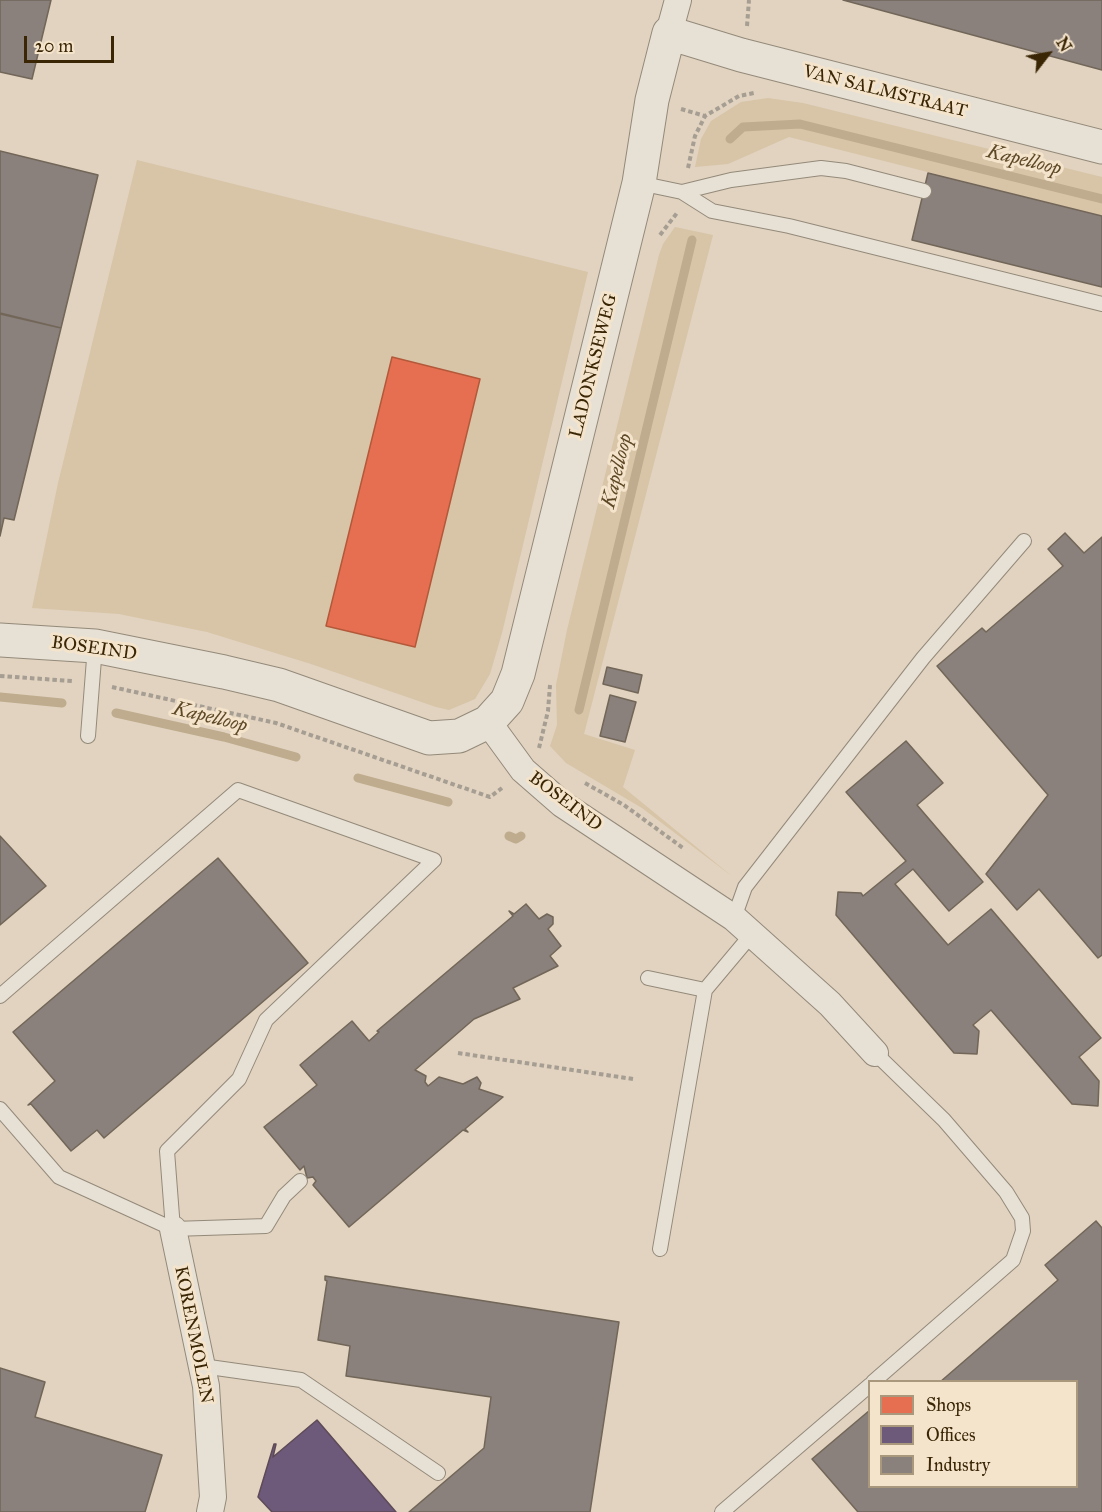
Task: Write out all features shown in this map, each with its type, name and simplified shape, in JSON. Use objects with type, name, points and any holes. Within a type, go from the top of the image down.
[{"type":"street","name":"LADONKSEWEG","points":[[488,722],[507,701],[518,674],[639,183],[652,100],[678,0]]},
{"type":"street","name":"VAN SALMSTRAAT","points":[[669,33],[741,56],[1102,147]]},
{"type":"street","name":"BOSEIND","points":[[0,640],[95,646],[279,686],[429,738],[459,736],[488,722],[523,770],[562,804],[743,926],[830,1005],[875,1053]]},
{"type":"street","name":"KORENMOLEN","points":[[173,1229],[202,1366],[211,1448],[213,1497],[210,1512]]},
{"type":"lane","points":[[682,192],[730,180],[821,168],[846,171],[924,191]]},
{"type":"lane","points":[[639,183],[682,192],[712,211],[789,226],[1102,304]]},
{"type":"lane","points":[[660,1249],[705,990],[743,926],[745,888],[923,658],[1024,541]]},
{"type":"lane","points":[[88,736],[95,646]]},
{"type":"lane","points":[[0,996],[238,790],[434,860],[266,1020],[239,1079],[167,1151],[173,1229]]},
{"type":"lane","points":[[648,978],[705,990]]},
{"type":"lane","points":[[875,1053],[944,1120],[1006,1192],[1022,1218],[1023,1232],[1013,1260],[875,1380]]},
{"type":"lane","points":[[0,1109],[59,1177],[173,1229],[266,1226],[284,1196],[300,1181]]},
{"type":"lane","points":[[202,1366],[301,1380],[438,1473]]},
{"type":"lane","points":[[722,1512],[868,1387]]},
{"type":"path","name":"BOSEIND","points":[[0,676],[93,683],[276,723],[490,797]]},
{"type":"path","points":[[542,745],[548,752]]},
{"type":"path","points":[[576,778],[624,805],[688,851]]},
{"type":"path","points":[[458,1053],[633,1079]]},
{"type":"shaded area","points":[[768,98],[803,103],[1102,177],[1102,216],[789,137],[728,164],[695,167],[701,139],[711,121],[741,102]]},
{"type":"shaded area","points":[[137,160],[588,272],[502,633],[490,674],[475,699],[449,710],[207,632],[119,614],[32,608],[58,483]]},
{"type":"shaded area","points":[[675,227],[713,235],[584,734],[635,750],[623,787],[733,877],[642,808],[566,763],[550,746],[557,725],[556,685],[567,630],[659,255],[663,244]]},
{"type":"building: Shops","points":[[392,357],[480,379],[415,647],[326,626]]},
{"type":"building: Offices","points":[[317,1420],[396,1512],[272,1512],[258,1497],[274,1444],[276,1444],[273,1457]]},
{"type":"building: Industry","points":[[0,0],[51,0],[32,79],[0,72]]},
{"type":"building: Industry","points":[[843,0],[1102,0],[1102,70]]},
{"type":"building: Industry","points":[[0,151],[98,175],[61,328],[0,313]]},
{"type":"building: Industry","points":[[928,173],[1102,216],[1102,287],[912,240]]},
{"type":"building: Industry","points":[[0,314],[61,328],[14,520],[4,518],[0,536]]},
{"type":"building: Industry","points":[[1065,533],[1084,553],[1102,537],[1102,955],[1098,958],[1039,889],[1017,910],[986,874],[1048,795],[937,666],[982,628],[986,632],[1063,566],[1048,549]]},
{"type":"building: Industry","points":[[607,667],[642,675],[638,693],[603,684]]},
{"type":"building: Industry","points":[[610,695],[636,702],[625,742],[600,736]]},
{"type":"building: Industry","points":[[906,741],[943,783],[917,805],[983,882],[949,911],[913,869],[895,884],[948,945],[991,909],[1101,1038],[1079,1057],[1099,1081],[1098,1106],[1072,1104],[991,1010],[973,1025],[979,1031],[977,1054],[954,1053],[836,915],[838,892],[861,893],[863,896],[906,861],[846,792]]},
{"type":"building: Industry","points":[[0,836],[46,886],[0,925]]},
{"type":"building: Industry","points":[[218,858],[308,963],[104,1138],[97,1130],[71,1151],[31,1104],[28,1105],[55,1081],[13,1032]]},
{"type":"building: Industry","points":[[526,904],[539,919],[547,914],[553,917],[553,924],[548,929],[561,946],[550,956],[558,966],[513,988],[520,999],[474,1019],[415,1070],[426,1076],[425,1082],[428,1086],[439,1077],[463,1084],[477,1077],[481,1083],[479,1089],[503,1097],[465,1129],[468,1132],[463,1130],[349,1227],[313,1185],[316,1181],[313,1177],[307,1178],[304,1166],[300,1170],[264,1127],[317,1085],[300,1065],[352,1021],[369,1041],[379,1032],[377,1031],[513,916],[509,911],[514,914]]},
{"type":"building: Industry","points":[[1096,1221],[1102,1228],[1102,1512],[858,1512],[812,1459],[868,1412],[868,1488],[1078,1488],[1078,1380],[942,1380],[1058,1280],[1045,1265]]},
{"type":"building: Industry","points":[[325,1276],[619,1322],[590,1512],[409,1512],[484,1448],[491,1397],[346,1376],[350,1346],[318,1340],[327,1281]]},
{"type":"building: Industry","points":[[0,1368],[45,1382],[35,1417],[162,1455],[145,1512],[0,1512]]},
{"type":"waterway","name":"Kapelloop","points":[[730,139],[743,127],[800,124],[1102,199]]},
{"type":"waterway","name":"Kapelloop","points":[[579,710],[692,240]]},
{"type":"waterway","name":"Kapelloop","points":[[0,697],[62,703]]},
{"type":"waterway","name":"Kapelloop","points":[[116,713],[224,737],[296,757]]},
{"type":"waterway","name":"Kapelloop","points":[[358,778],[448,802]]},
{"type":"waterway","name":"Kapelloop","points":[[509,836],[516,839],[521,836]]}]
